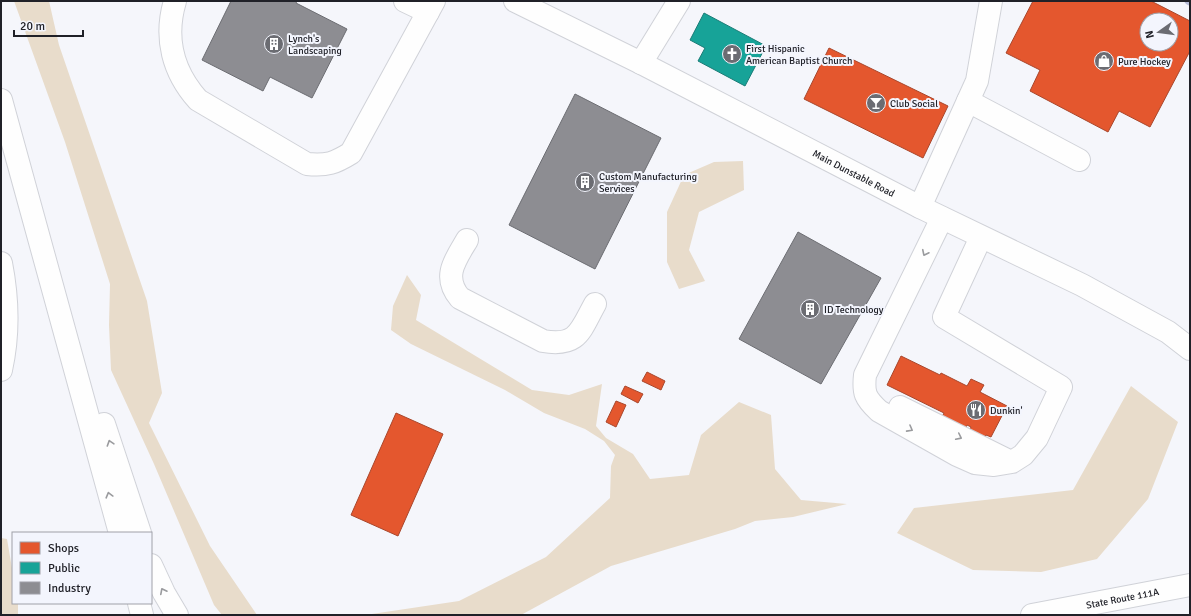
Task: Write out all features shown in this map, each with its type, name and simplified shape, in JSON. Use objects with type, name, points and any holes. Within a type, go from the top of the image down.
[{"type":"main road","points":[[175,1],[172,11],[171,35],[174,61],[186,86],[198,100],[307,164],[323,166],[339,161],[351,153],[431,7],[405,1]]},
{"type":"main road","name":"Main Dunstable Road","points":[[515,1],[641,63],[920,207],[1082,285],[1168,332],[1190,349]]},
{"type":"main road","points":[[641,63],[679,1]]},
{"type":"main road","points":[[920,207],[977,81],[991,1]]},
{"type":"main road","points":[[1,100],[120,532]]},
{"type":"main road","points":[[968,101],[1079,160]]},
{"type":"main road","points":[[13,142],[140,532]]},
{"type":"main road","points":[[942,218],[865,375],[864,391],[869,402],[879,411],[957,455],[975,463],[994,465],[1012,462],[1023,456],[1037,438],[1061,387],[944,317],[981,237]]},
{"type":"main road","points":[[467,240],[454,263],[450,276],[453,290],[460,298],[543,341],[558,344],[570,341],[578,334],[595,304]]},
{"type":"main road","points":[[1,263],[7,313],[1,370]]},
{"type":"main road","points":[[152,567],[164,593],[177,615]]},
{"type":"main road","name":"State Route 111A","points":[[1032,615],[1190,585]]},
{"type":"main road","points":[[139,604],[142,615]]},
{"type":"shaded area","points":[[14,1],[49,1],[59,45],[147,301],[162,393],[149,423],[210,546],[257,615],[222,615],[214,605],[154,464],[111,370],[109,325],[110,284],[65,142]]},
{"type":"shaded area","points":[[743,161],[744,190],[699,212],[689,250],[705,281],[679,289],[667,262],[667,212],[684,175],[714,162]]},
{"type":"shaded area","points":[[407,275],[421,295],[416,320],[532,390],[569,395],[602,384],[596,426],[606,438],[633,454],[650,479],[689,475],[701,435],[739,402],[771,415],[775,469],[801,500],[847,504],[793,517],[755,521],[735,529],[611,566],[521,615],[365,615],[459,601],[546,557],[610,498],[611,466],[615,455],[604,441],[585,429],[544,413],[505,390],[411,344],[391,330],[393,306]]},
{"type":"shaded area","points":[[1131,386],[1178,422],[1148,499],[1097,559],[1041,572],[973,570],[897,533],[914,508],[1073,490]]},
{"type":"shaded area","points":[[1,538],[7,539],[12,568],[12,604],[18,604],[18,615],[1,615]]},
{"type":"building: Shops","name":"Pure Hockey","points":[[1033,1],[1151,1],[1172,12],[1139,12],[1139,52],[1179,52],[1179,15],[1190,21],[1190,51],[1150,127],[1119,111],[1108,132],[1030,91],[1040,70],[1006,53]]},
{"type":"building: Shops","name":"Club Social","points":[[829,48],[948,106],[923,158],[804,99]]},
{"type":"building: Shops","points":[[901,356],[967,386],[971,379],[984,385],[980,392],[1007,406],[991,437],[986,435],[976,456],[961,448],[971,427],[967,425],[963,433],[940,421],[944,413],[887,385]]},
{"type":"building: Shops","points":[[647,372],[665,381],[661,390],[642,381]]},
{"type":"building: Shops","points":[[625,386],[643,394],[638,403],[621,394]]},
{"type":"building: Shops","points":[[616,401],[626,405],[616,427],[606,422]]},
{"type":"building: Shops","points":[[396,413],[443,434],[398,536],[351,515]]},
{"type":"building: Public","name":"First Hispanic American Baptist Church","points":[[704,13],[766,46],[745,86],[698,61],[705,48],[690,40]]},
{"type":"building: Industry","name":"Lynch's Landscaping","points":[[231,1],[297,1],[296,3],[347,29],[312,98],[270,77],[263,91],[202,60]]},
{"type":"building: Industry","name":"Custom Manufacturing Services","points":[[575,94],[661,138],[595,269],[509,225]]},
{"type":"building: Industry","name":"ID Technology","points":[[798,232],[881,278],[821,384],[739,339]]},
{"type":"place","name":"Lynch's Landscaping","points":[[274,44]]},
{"type":"place","name":"First Hispanic American Baptist Church","points":[[732,54]]},
{"type":"place","name":"Pure Hockey","points":[[1104,61]]},
{"type":"place","name":"Club Social","points":[[876,103]]},
{"type":"place","name":"Custom Manufacturing Services","points":[[585,182]]},
{"type":"place","name":"ID Technology","points":[[810,309]]},
{"type":"place","name":"Dunkin'","points":[[976,410]]}]
